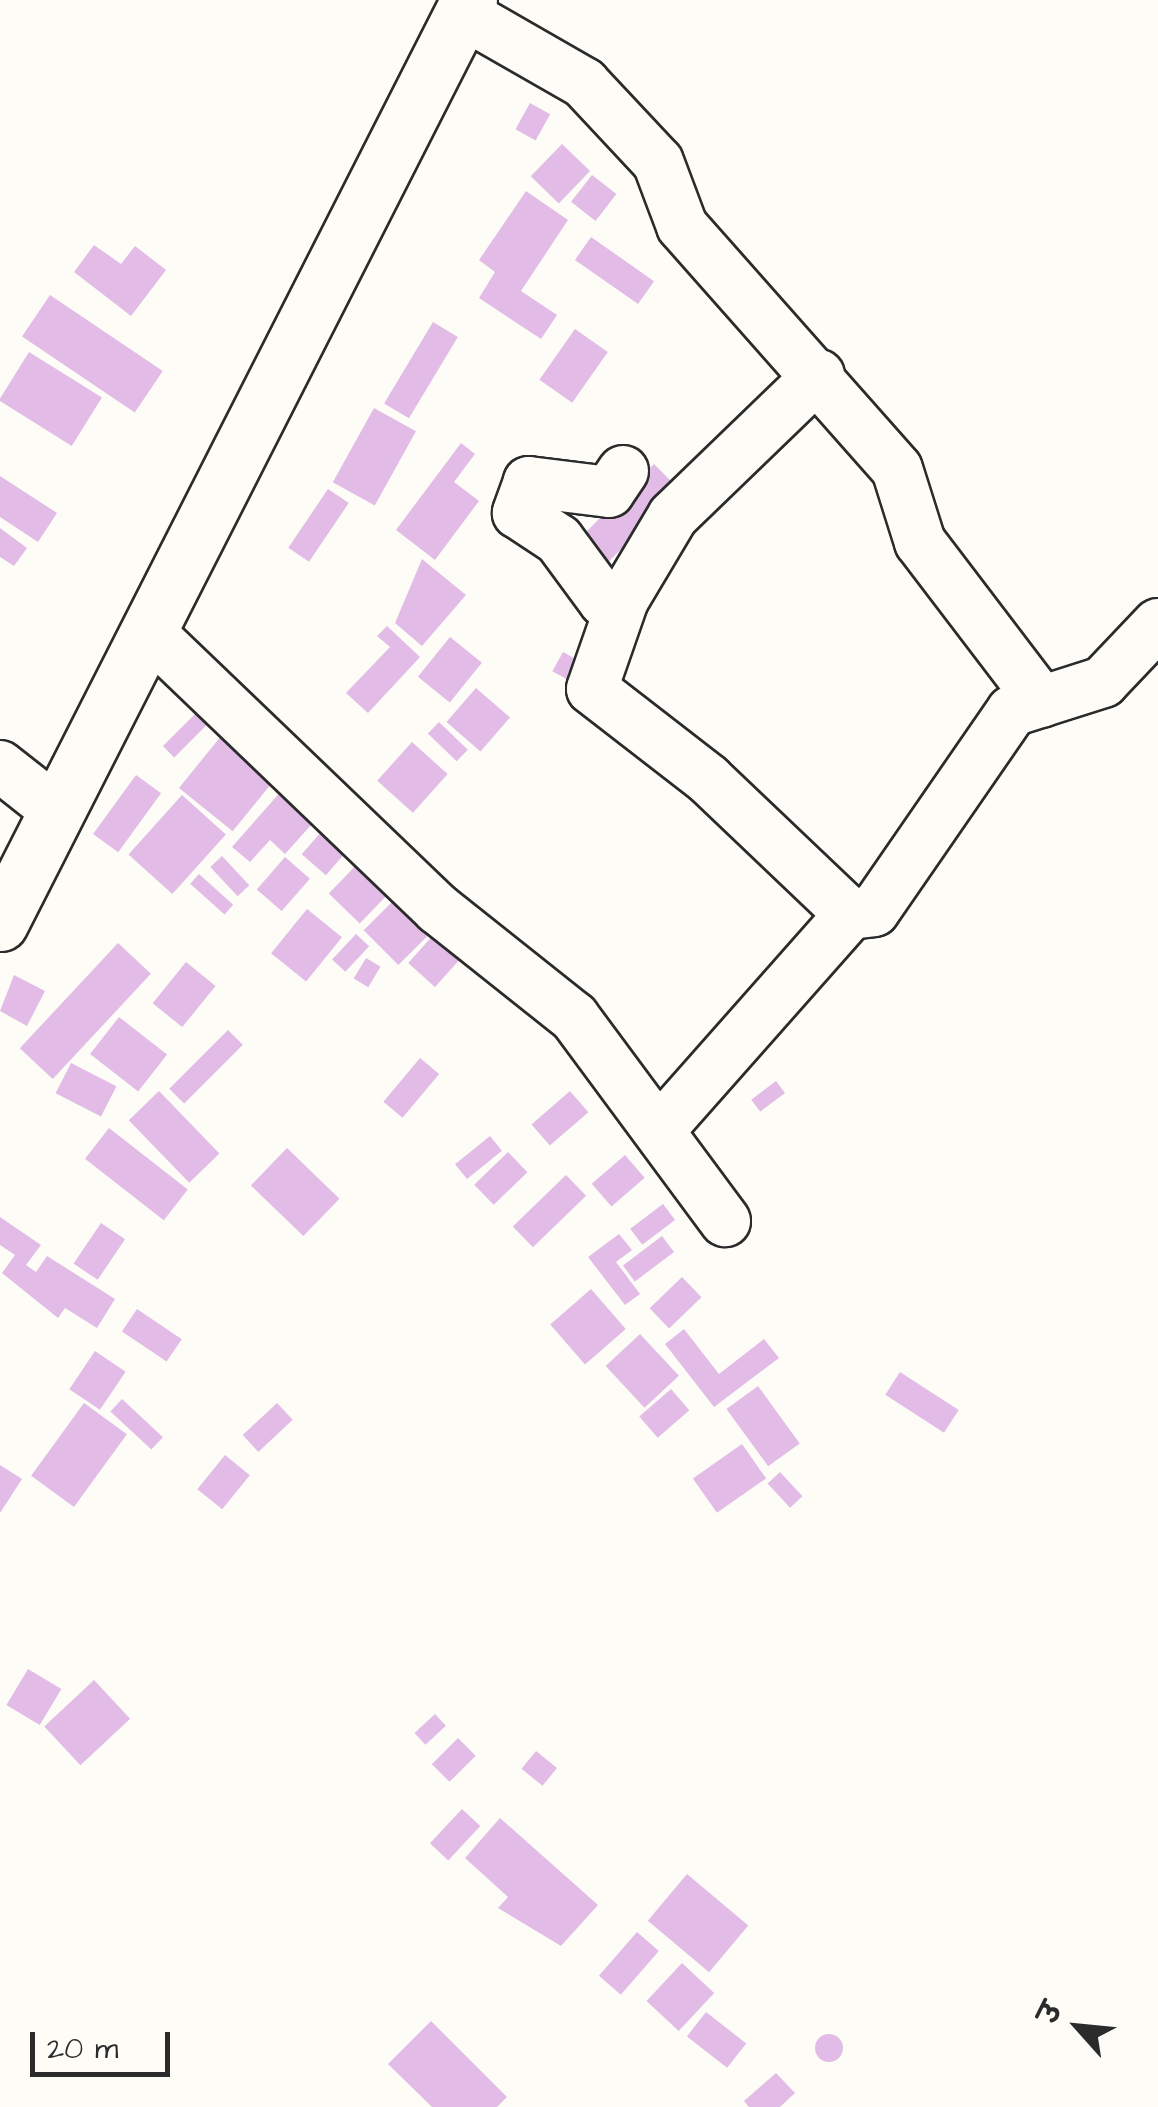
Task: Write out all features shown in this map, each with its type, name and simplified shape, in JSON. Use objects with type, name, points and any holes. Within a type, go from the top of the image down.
[{"type":"street","points":[[0,924],[466,7],[584,83],[658,162],[682,226],[820,375],[897,469],[920,542],[1042,702]]},
{"type":"street","points":[[820,375],[672,516],[623,600],[592,688],[708,779],[850,914]]},
{"type":"street","points":[[623,471],[609,492],[528,482],[518,512],[559,540],[604,601],[623,600]]},
{"type":"street","points":[[661,1128],[850,914],[874,911],[1012,712],[1103,682],[1158,624]]},
{"type":"street","points":[[148,630],[438,910],[574,1017],[661,1128],[725,1221]]},
{"type":"street","points":[[0,766],[56,811]]},
{"type":"building","points":[[530,103],[550,114],[536,140],[515,129]]},
{"type":"building","points":[[562,144],[590,171],[559,203],[531,176]]},
{"type":"building","points":[[592,175],[616,194],[595,221],[571,202]]},
{"type":"building","points":[[526,191],[568,220],[521,291],[557,315],[541,339],[479,298],[495,272],[479,260]]},
{"type":"building","points":[[591,237],[654,281],[638,304],[575,260]]},
{"type":"building","points":[[94,245],[121,264],[135,246],[166,270],[131,316],[74,272]]},
{"type":"building","points":[[50,295],[163,371],[135,413],[22,336]]},
{"type":"building","points":[[433,322],[458,337],[409,418],[384,403]]},
{"type":"building","points":[[575,329],[608,352],[572,403],[539,380]]},
{"type":"building","points":[[29,352],[102,398],[72,446],[0,401]]},
{"type":"building","points":[[374,408],[416,431],[375,506],[333,482]]},
{"type":"building","points":[[461,443],[475,454],[454,482],[479,501],[435,560],[396,530]]},
{"type":"building","points":[[654,464],[680,490],[605,566],[578,540]]},
{"type":"building","points":[[0,476],[57,513],[38,542],[0,517]]},
{"type":"building","points":[[328,489],[349,503],[309,562],[288,548]]},
{"type":"building","points":[[0,528],[27,548],[14,566],[0,557]]},
{"type":"building","points":[[422,559],[466,595],[422,646],[395,623]]},
{"type":"building","points":[[387,626],[420,657],[368,713],[346,693],[390,647],[377,636]]},
{"type":"building","points":[[450,637],[482,663],[450,702],[418,677]]},
{"type":"building","points":[[563,652],[586,665],[575,684],[552,671]]},
{"type":"building","points":[[476,688],[510,718],[480,751],[446,722]]},
{"type":"building","points":[[199,710],[210,721],[174,757],[163,746]]},
{"type":"building","points":[[439,722],[468,750],[457,761],[428,734]]},
{"type":"building","points":[[230,725],[284,768],[233,831],[179,788]]},
{"type":"building","points":[[412,742],[448,774],[413,813],[377,781]]},
{"type":"building","points":[[297,773],[331,803],[285,854],[270,840],[250,862],[232,847]]},
{"type":"building","points":[[136,775],[161,793],[118,852],[93,834]]},
{"type":"building","points":[[182,795],[226,834],[172,894],[128,854]]},
{"type":"building","points":[[328,824],[352,845],[326,875],[302,854]]},
{"type":"building","points":[[367,854],[398,884],[360,923],[329,894]]},
{"type":"building","points":[[222,856],[249,885],[238,896],[210,867]]},
{"type":"building","points":[[285,857],[310,879],[282,911],[257,889]]},
{"type":"building","points":[[199,874],[233,905],[224,914],[190,884]]},
{"type":"building","points":[[404,890],[439,925],[398,965],[364,930]]},
{"type":"building","points":[[307,909],[342,937],[306,982],[271,953]]},
{"type":"building","points":[[437,931],[464,955],[435,987],[408,963]]},
{"type":"building","points":[[356,934],[369,946],[345,972],[332,960]]},
{"type":"building","points":[[118,943],[151,974],[53,1079],[20,1048]]},
{"type":"building","points":[[366,958],[381,967],[368,987],[354,979]]},
{"type":"building","points":[[186,962],[216,986],[182,1027],[153,1003]]},
{"type":"building","points":[[14,975],[45,991],[27,1026],[0,1011]]},
{"type":"building","points":[[119,1017],[167,1055],[138,1092],[90,1054]]},
{"type":"building","points":[[228,1030],[243,1045],[184,1104],[169,1089]]},
{"type":"building","points":[[420,1058],[439,1074],[403,1118],[383,1102]]},
{"type":"building","points":[[71,1063],[116,1086],[101,1116],[56,1093]]},
{"type":"building","points":[[776,1081],[785,1093],[760,1112],[751,1100]]},
{"type":"building","points":[[159,1091],[219,1154],[189,1183],[129,1120]]},
{"type":"building","points":[[570,1091],[588,1112],[550,1146],[532,1124]]},
{"type":"building","points":[[109,1128],[188,1190],[164,1220],[85,1159]]},
{"type":"building","points":[[490,1136],[502,1151],[467,1179],[455,1164]]},
{"type":"building","points":[[287,1148],[340,1199],[303,1236],[251,1185]]},
{"type":"building","points":[[508,1152],[527,1172],[494,1205],[474,1185]]},
{"type":"building","points":[[625,1155],[645,1178],[611,1207],[592,1184]]},
{"type":"building","points":[[566,1175],[586,1196],[533,1247],[513,1226]]},
{"type":"building","points":[[663,1204],[675,1220],[642,1245],[630,1229]]},
{"type":"building","points":[[0,1217],[41,1245],[26,1265],[36,1272],[47,1256],[115,1299],[97,1328],[65,1308],[58,1318],[2,1273],[15,1255],[0,1245]]},
{"type":"building","points":[[101,1223],[125,1239],[98,1280],[74,1264]]},
{"type":"building","points":[[619,1234],[632,1250],[616,1262],[640,1294],[625,1305],[588,1257]]},
{"type":"building","points":[[662,1236],[674,1252],[635,1281],[623,1265]]},
{"type":"building","points":[[682,1277],[701,1297],[669,1328],[650,1308]]},
{"type":"building","points":[[591,1289],[626,1329],[585,1364],[550,1324]]},
{"type":"building","points":[[137,1309],[182,1339],[167,1362],[122,1331]]},
{"type":"building","points":[[684,1329],[719,1374],[764,1339],[779,1358],[714,1407],[665,1344]]},
{"type":"building","points":[[640,1334],[679,1376],[645,1408],[606,1366]]},
{"type":"building","points":[[95,1351],[126,1372],[100,1410],[69,1389]]},
{"type":"building","points":[[900,1372],[959,1410],[944,1433],[885,1395]]},
{"type":"building","points":[[758,1386],[800,1443],[768,1466],[726,1409]]},
{"type":"building","points":[[671,1389],[689,1410],[658,1438],[639,1417]]},
{"type":"building","points":[[122,1399],[163,1437],[151,1450],[110,1411]]},
{"type":"building","points":[[84,1403],[127,1434],[74,1507],[31,1476]]},
{"type":"building","points":[[277,1403],[293,1420],[258,1452],[243,1435]]},
{"type":"building","points":[[742,1444],[766,1478],[717,1513],[693,1478]]},
{"type":"building","points":[[225,1455],[250,1475],[222,1509],[197,1489]]},
{"type":"building","points":[[0,1465],[22,1479],[0,1513]]},
{"type":"building","points":[[780,1472],[803,1496],[790,1508],[768,1484]]},
{"type":"building","points":[[28,1669],[61,1689],[40,1725],[6,1705]]},
{"type":"building","points":[[94,1680],[130,1719],[80,1765],[44,1726]]},
{"type":"building","points":[[435,1714],[446,1726],[425,1745],[415,1733]]},
{"type":"building","points":[[458,1738],[476,1756],[450,1782],[432,1764]]},
{"type":"building","points":[[536,1751],[557,1768],[543,1786],[522,1769]]},
{"type":"building","points":[[462,1809],[480,1826],[448,1860],[430,1843]]},
{"type":"building","points":[[500,1818],[598,1905],[561,1946],[498,1908],[508,1897],[465,1858]]},
{"type":"building","points":[[687,1874],[748,1925],[709,1972],[648,1921]]},
{"type":"building","points":[[637,1932],[659,1951],[621,1995],[599,1976]]},
{"type":"building","points":[[682,1963],[714,1993],[679,2031],[647,2001]]},
{"type":"building","points":[[706,2012],[746,2043],[727,2068],[687,2036]]},
{"type":"building","points":[[431,2021],[507,2097],[497,2107],[432,2107],[388,2064]]},
{"type":"building","points":[[829,2034],[839,2038],[843,2048],[839,2058],[829,2062],[819,2058],[815,2048],[819,2038]]},
{"type":"building","points":[[776,2073],[795,2093],[780,2107],[749,2107],[744,2101]]}]
